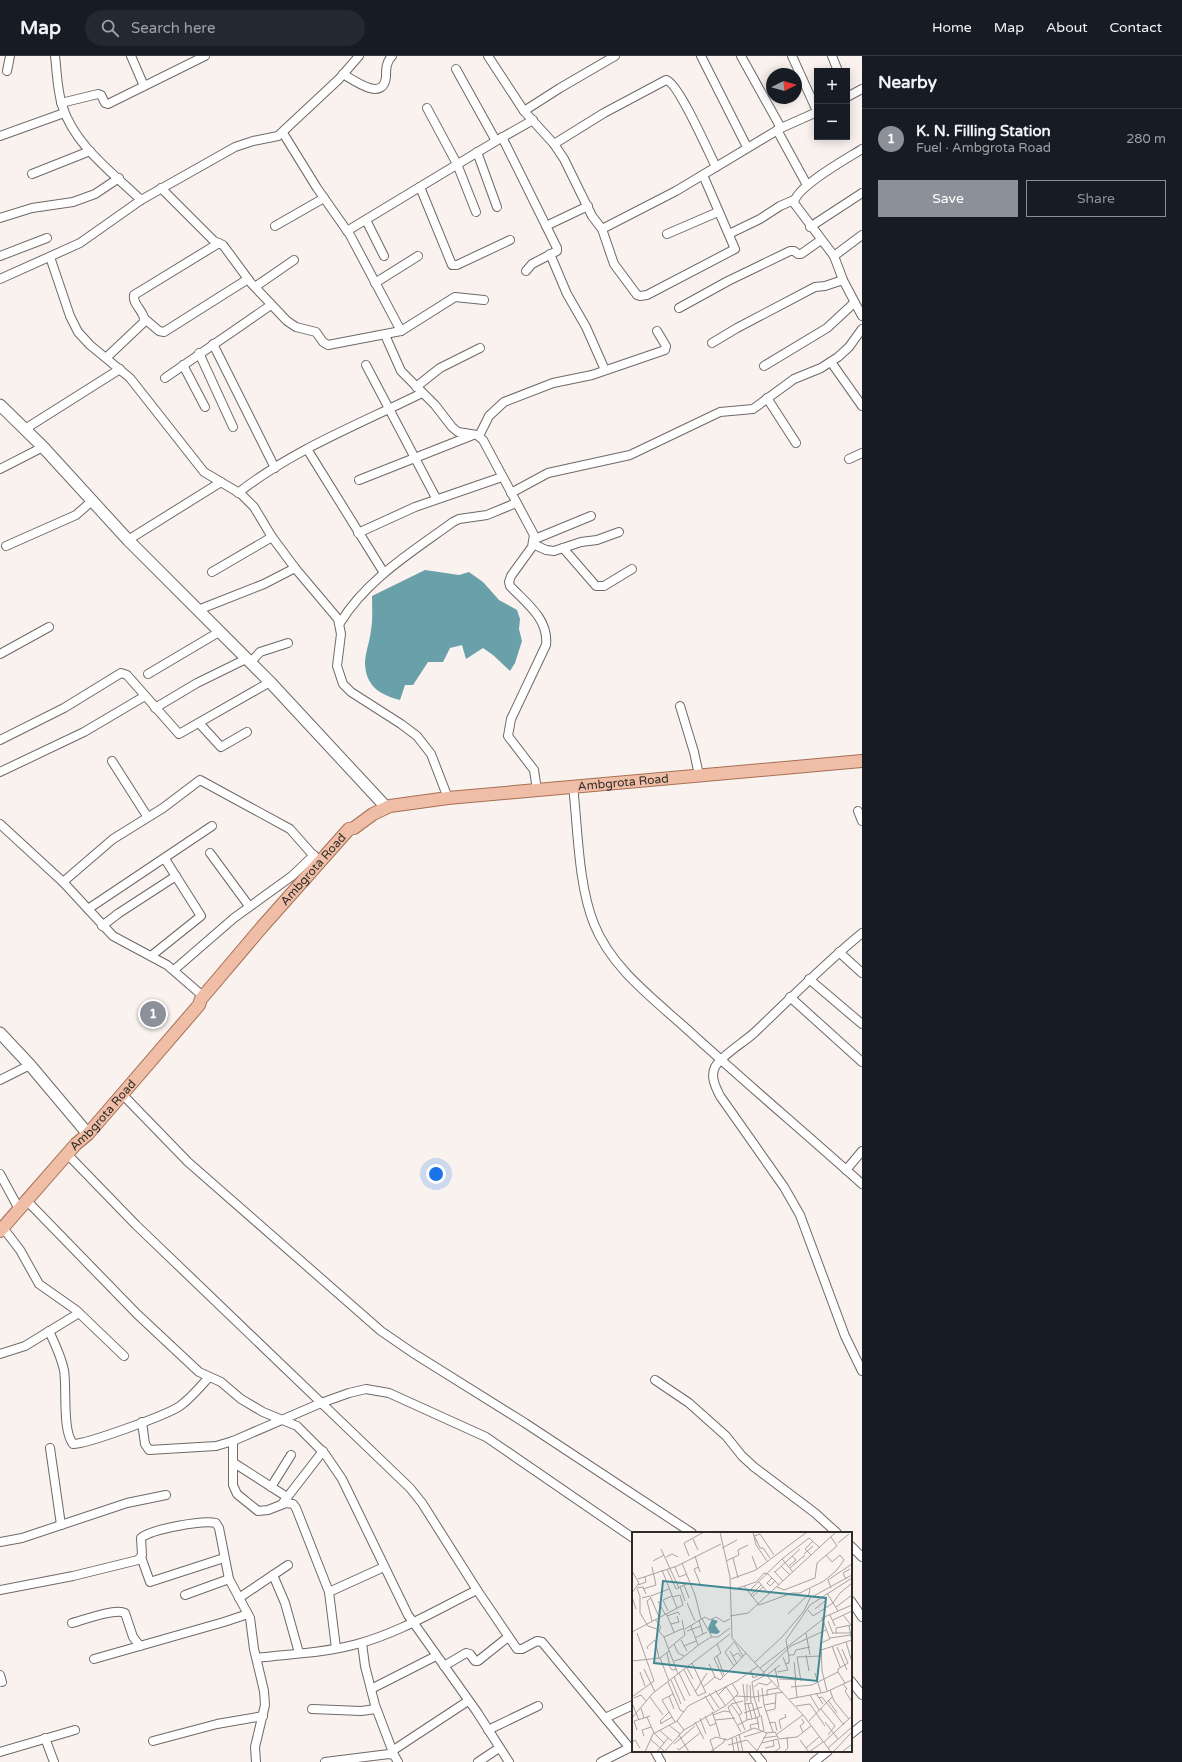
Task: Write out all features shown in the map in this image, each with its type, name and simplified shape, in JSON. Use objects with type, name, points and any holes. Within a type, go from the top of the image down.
[{"type":"main road","name":"Ambgrota Road","points":[[2,1231],[19,1209],[122,1094],[317,859],[348,831],[386,807],[448,798],[862,761]]},
{"type":"main road","points":[[202,999],[204,1002],[217,989],[293,902],[328,865],[353,832],[354,828]]},
{"type":"main road","points":[[2,1231],[31,1205],[72,1159],[82,1146],[85,1137]]},
{"type":"street","points":[[7,70],[10,56]]},
{"type":"street","points":[[55,56],[61,103],[64,113],[74,132],[90,151],[141,200]]},
{"type":"street","points":[[131,56],[144,86]]},
{"type":"street","points":[[61,103],[98,94],[101,95],[105,103],[108,104],[205,56]]},
{"type":"street","points":[[0,279],[50,258],[88,239],[141,200],[235,147],[253,141],[272,138],[283,133],[343,74],[359,56]]},
{"type":"street","points":[[343,74],[373,90],[382,88],[385,82],[388,61],[392,56]]},
{"type":"street","points":[[488,56],[524,111],[554,144],[602,229],[614,264],[619,273],[640,296],[647,295],[695,269],[733,251],[735,246],[728,234],[702,175]]},
{"type":"street","points":[[524,111],[615,56]]},
{"type":"street","points":[[701,56],[747,148]]},
{"type":"street","points":[[741,56],[807,185]]},
{"type":"street","points":[[792,56],[814,104]]},
{"type":"street","points":[[832,56],[837,68]]},
{"type":"street","points":[[456,69],[499,139],[557,248],[557,251],[532,264],[526,271]]},
{"type":"street","points":[[554,144],[604,113],[666,80],[672,83],[685,104],[716,167]]},
{"type":"street","points":[[850,93],[862,89]]},
{"type":"street","points":[[427,108],[457,164],[476,212]]},
{"type":"street","points":[[602,229],[654,203],[779,129],[814,112]]},
{"type":"street","points":[[0,136],[64,113]]},
{"type":"street","points":[[347,231],[477,152],[533,120]]},
{"type":"street","points":[[283,133],[324,198],[347,231],[401,331]]},
{"type":"street","points":[[728,234],[760,219],[780,206],[794,200],[807,185],[862,150]]},
{"type":"street","points":[[32,174],[90,151]]},
{"type":"street","points":[[477,152],[497,207]]},
{"type":"street","points":[[0,218],[32,208],[74,202],[95,194],[119,178]]},
{"type":"street","points":[[420,187],[452,265],[457,265],[510,240]]},
{"type":"street","points":[[161,188],[214,241],[223,245],[248,279],[271,305],[291,324],[316,332],[323,342],[328,345],[401,331],[455,297],[484,300]]},
{"type":"street","points":[[810,227],[862,193]]},
{"type":"street","points":[[275,226],[324,198]]},
{"type":"street","points":[[794,200],[795,208],[834,256],[843,280],[862,316]]},
{"type":"street","points":[[546,226],[588,206]]},
{"type":"street","points":[[667,234],[718,212]]},
{"type":"street","points":[[366,220],[384,256]]},
{"type":"street","points":[[834,256],[862,235]]},
{"type":"street","points":[[0,256],[47,238]]},
{"type":"street","points":[[679,308],[728,281],[792,250],[798,254],[801,254],[821,240]]},
{"type":"street","points":[[220,243],[134,295],[134,299],[145,319],[159,331],[164,332],[248,279]]},
{"type":"street","points":[[550,254],[567,294],[586,327],[605,370]]},
{"type":"street","points":[[375,283],[418,256]]},
{"type":"street","points":[[50,258],[74,324],[84,338],[130,378],[204,472],[238,493],[254,507],[272,537],[295,568],[336,616],[340,623],[341,634],[337,666],[343,684],[351,692],[417,736],[431,754],[448,798]]},
{"type":"street","points":[[255,287],[294,260]]},
{"type":"street","points":[[712,343],[737,328],[815,287],[825,286],[843,280]]},
{"type":"street","points":[[764,366],[827,328],[854,303]]},
{"type":"street","points":[[166,378],[199,353],[271,305]]},
{"type":"street","points":[[107,357],[142,325],[145,319]]},
{"type":"street","points":[[511,493],[548,473],[630,455],[716,414],[753,409],[794,379],[831,362],[849,347],[862,329]]},
{"type":"street","points":[[360,480],[415,457],[476,436],[488,416],[504,402],[553,383],[605,370],[665,350],[666,346],[657,331]]},
{"type":"street","points":[[385,335],[401,371],[458,432],[476,436],[483,440],[534,541],[550,551],[580,542],[596,540],[619,532]]},
{"type":"street","points":[[213,344],[275,468]]},
{"type":"street","points":[[238,493],[261,476],[327,438],[389,410],[419,390],[440,368],[480,348]]},
{"type":"street","points":[[199,353],[233,427]]},
{"type":"street","points":[[831,362],[862,406]]},
{"type":"street","points":[[183,365],[205,407]]},
{"type":"street","points":[[366,365],[436,498]]},
{"type":"street","points":[[25,429],[120,369]]},
{"type":"street","points":[[767,398],[796,443]]},
{"type":"street","points":[[0,405],[93,500],[128,540],[270,682],[386,807]]},
{"type":"street","points":[[0,469],[42,447]]},
{"type":"street","points":[[307,449],[384,573]]},
{"type":"street","points":[[849,459],[862,453]]},
{"type":"street","points":[[358,532],[436,498],[502,477]]},
{"type":"street","points":[[128,540],[221,482]]},
{"type":"street","points":[[6,546],[76,515],[93,500]]},
{"type":"street","points":[[340,623],[359,596],[384,573],[453,522],[459,519],[487,515],[516,503]]},
{"type":"street","points":[[537,790],[534,770],[508,736],[511,719],[546,645],[546,637],[543,622],[510,586],[509,582],[511,576],[534,541],[591,516]]},
{"type":"street","points":[[212,572],[272,537]]},
{"type":"street","points":[[563,548],[596,586],[604,586],[632,569]]},
{"type":"street","points":[[198,610],[264,584],[295,568]]},
{"type":"street","points":[[0,654],[50,627]]},
{"type":"street","points":[[148,674],[219,632]]},
{"type":"street","points":[[156,708],[197,683],[248,661],[260,652],[288,643]]},
{"type":"street","points":[[0,740],[64,708],[121,673],[127,675],[179,734],[270,682]]},
{"type":"street","points":[[0,772],[84,732],[145,696]]},
{"type":"street","points":[[680,706],[694,752],[699,775]]},
{"type":"street","points":[[199,723],[221,746],[247,732]]},
{"type":"street","points":[[112,761],[147,816]]},
{"type":"street","points":[[63,882],[107,844],[147,816],[163,808],[198,780],[202,780],[290,828],[317,859],[249,906],[174,970]]},
{"type":"street","points":[[573,786],[585,896],[594,924],[607,950],[625,972],[721,1060],[862,1184]]},
{"type":"street","points":[[858,811],[862,821]]},
{"type":"street","points":[[0,824],[63,882],[102,926],[119,941],[163,962],[174,970],[202,999]]},
{"type":"street","points":[[88,909],[212,826]]},
{"type":"street","points":[[210,853],[249,906]]},
{"type":"street","points":[[151,956],[201,916],[165,858]]},
{"type":"street","points":[[102,926],[119,913],[176,876]]},
{"type":"street","points":[[862,933],[809,979],[754,1032],[721,1060],[715,1068],[713,1077],[715,1086],[728,1108],[784,1188],[800,1215],[842,1329],[862,1371]]},
{"type":"street","points":[[840,952],[862,973]]},
{"type":"street","points":[[809,979],[862,1024]]},
{"type":"street","points":[[790,997],[862,1062]]},
{"type":"street","points":[[0,1033],[30,1065],[85,1137]]},
{"type":"street","points":[[0,1080],[30,1065]]},
{"type":"street","points":[[122,1094],[188,1162],[382,1331],[413,1353],[525,1423],[690,1532]]},
{"type":"street","points":[[846,1170],[862,1151]]},
{"type":"street","points":[[72,1159],[136,1225],[397,1475],[422,1503],[508,1637],[520,1650],[537,1641],[542,1642],[631,1747],[600,1762]]},
{"type":"street","points":[[0,1174],[19,1209]]},
{"type":"street","points":[[31,1205],[137,1314],[199,1372],[221,1382],[241,1399],[283,1421],[297,1426],[323,1451],[337,1469],[384,1567],[413,1622],[509,1762]]},
{"type":"street","points":[[2,1231],[20,1250],[39,1284],[79,1313],[124,1356]]},
{"type":"street","points":[[0,1354],[25,1346],[79,1313]]},
{"type":"street","points":[[49,1331],[63,1365],[65,1411],[69,1436],[73,1444],[115,1432],[169,1412],[180,1406],[209,1377]]},
{"type":"street","points":[[654,1380],[689,1403],[726,1436],[742,1456],[754,1467],[815,1513],[836,1532]]},
{"type":"street","points":[[142,1422],[145,1444],[149,1450],[207,1448],[234,1441],[283,1421],[321,1403],[361,1390],[374,1390],[389,1393],[486,1436],[632,1537]]},
{"type":"street","points":[[234,1441],[233,1485],[237,1494],[258,1511],[268,1510],[282,1504],[289,1503],[296,1508],[329,1592],[336,1648]]},
{"type":"street","points":[[50,1448],[61,1525]]},
{"type":"street","points":[[282,1504],[323,1451]]},
{"type":"street","points":[[271,1487],[290,1455]]},
{"type":"street","points":[[234,1463],[287,1497]]},
{"type":"street","points":[[0,1542],[22,1538],[115,1506],[166,1495]]},
{"type":"street","points":[[224,1558],[150,1582],[141,1557],[140,1540],[146,1534],[172,1527],[213,1522],[218,1525],[229,1579],[248,1614],[265,1697],[255,1747],[256,1762]]},
{"type":"street","points":[[852,1547],[862,1557]]},
{"type":"street","points":[[0,1590],[73,1576],[138,1560],[141,1557]]},
{"type":"street","points":[[239,1598],[288,1565]]},
{"type":"street","points":[[329,1592],[384,1567]]},
{"type":"street","points":[[273,1575],[285,1603],[299,1653]]},
{"type":"street","points":[[185,1595],[229,1579]]},
{"type":"street","points":[[256,1658],[336,1648],[362,1643],[413,1622],[477,1590]]},
{"type":"street","points":[[852,1602],[862,1617]]},
{"type":"street","points":[[72,1623],[112,1613],[125,1613],[133,1637],[140,1646]]},
{"type":"street","points":[[94,1659],[248,1614]]},
{"type":"street","points":[[444,1666],[466,1653],[470,1654],[475,1661],[478,1661],[508,1637]]},
{"type":"street","points":[[362,1643],[370,1689],[376,1709],[395,1756]]},
{"type":"street","points":[[370,1689],[436,1656]]},
{"type":"street","points":[[852,1682],[862,1695]]},
{"type":"street","points":[[325,1762],[395,1756],[468,1701]]},
{"type":"street","points":[[605,1718],[632,1705]]},
{"type":"street","points":[[488,1730],[538,1706]]},
{"type":"street","points":[[312,1708],[361,1711],[376,1709]]},
{"type":"street","points":[[153,1741],[217,1724],[262,1716]]},
{"type":"street","points":[[852,1733],[862,1725]]},
{"type":"street","points":[[0,1752],[75,1730]]},
{"type":"street","points":[[45,1738],[54,1762]]},
{"type":"street","points":[[478,1762],[499,1748]]},
{"type":"street","points":[[656,1752],[661,1762]]},
{"type":"street","points":[[756,1752],[762,1762]]},
{"type":"street","points":[[814,1762],[826,1752]]},
{"type":"water","points":[[425,570],[459,575],[469,572],[483,582],[499,600],[517,610],[520,619],[519,629],[522,641],[515,663],[510,671],[483,648],[466,659],[462,645],[450,648],[443,662],[428,662],[413,685],[405,685],[400,700],[386,695],[375,688],[371,684],[366,672],[365,660],[372,622],[372,596]]},
{"type":"place","name":"K. N. Filling Station","points":[[153,1014]]}]
